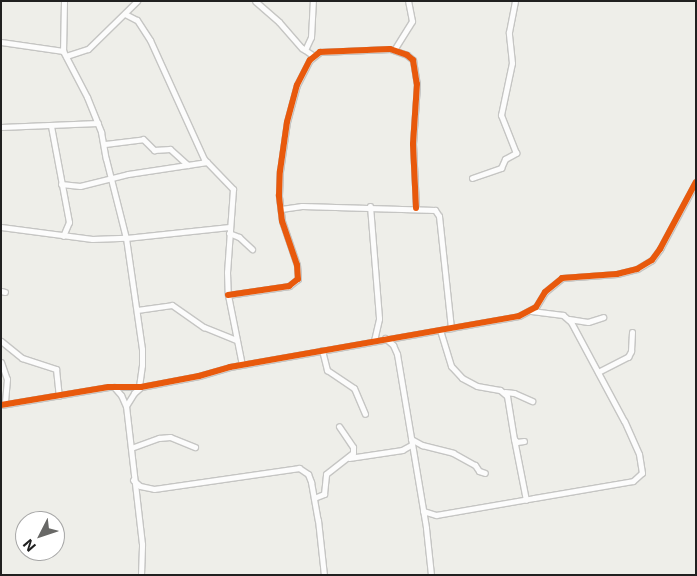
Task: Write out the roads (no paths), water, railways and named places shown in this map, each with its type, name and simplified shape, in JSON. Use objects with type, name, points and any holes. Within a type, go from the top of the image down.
[{"type":"street","points":[[64,1],[63,50],[98,123],[105,144],[106,159],[126,238],[137,310],[142,361],[140,387],[126,406]]},
{"type":"street","points":[[66,56],[88,49],[126,14],[137,1]]},
{"type":"street","points":[[255,1],[279,22],[305,50],[314,56]]},
{"type":"street","points":[[305,50],[312,30],[313,1]]},
{"type":"street","points":[[394,50],[412,20],[408,1]]},
{"type":"street","points":[[472,178],[503,167],[506,159],[516,153],[501,115],[501,106],[512,63],[509,32],[515,1]]},
{"type":"street","points":[[126,14],[137,20],[150,40],[207,162],[234,189],[226,272],[228,295],[242,365]]},
{"type":"street","points":[[1,42],[63,50]]},
{"type":"street","points":[[228,295],[289,286],[298,279],[297,265],[282,222],[279,195],[280,171],[290,110],[300,76],[314,56],[327,51],[376,48],[407,54],[413,60],[416,69],[413,144],[416,208]]},
{"type":"street","points":[[1,127],[98,123]]},
{"type":"street","points":[[51,126],[69,222],[63,236]]},
{"type":"street","points":[[105,144],[143,139],[154,150],[170,150],[188,165]]},
{"type":"street","points":[[61,184],[80,186],[112,178],[207,162]]},
{"type":"street","points":[[1,362],[7,379],[3,404],[113,387],[140,387],[374,340],[519,316],[536,308],[549,288],[562,278],[617,274],[637,269],[652,260],[660,249],[696,182]]},
{"type":"street","points":[[281,209],[302,206],[432,208],[438,213],[452,328]]},
{"type":"street","points":[[370,206],[379,318],[374,340]]},
{"type":"street","points":[[1,227],[63,236],[126,238],[229,230],[252,249]]},
{"type":"street","points":[[137,310],[172,305],[204,327],[237,340]]},
{"type":"street","points":[[530,310],[563,315],[569,319],[588,322],[603,317]]},
{"type":"street","points":[[424,511],[436,515],[526,500],[633,481],[642,473],[639,454],[569,319]]},
{"type":"street","points":[[440,330],[451,366],[462,378],[477,386],[492,387],[504,392],[514,393],[532,401]]},
{"type":"street","points":[[598,372],[628,357],[631,351],[632,332]]},
{"type":"street","points":[[385,338],[393,345],[397,354],[411,445],[424,511],[431,575]]},
{"type":"street","points":[[1,341],[22,358],[56,369],[59,396]]},
{"type":"street","points":[[322,350],[327,370],[354,388],[365,414]]},
{"type":"street","points":[[113,387],[124,398],[126,406],[142,544],[140,575]]},
{"type":"street","points":[[504,392],[508,398],[526,500]]},
{"type":"street","points":[[314,498],[324,494],[326,474],[348,458],[354,450],[339,426]]},
{"type":"street","points":[[131,448],[159,438],[170,437],[195,447]]},
{"type":"street","points":[[411,438],[422,445],[453,453],[475,465],[479,471],[484,473]]},
{"type":"street","points":[[514,440],[517,442],[524,441]]},
{"type":"street","points":[[348,458],[402,450],[411,445]]},
{"type":"street","points":[[134,480],[140,486],[154,489],[293,467],[299,468],[308,474],[314,498],[324,575]]}]
